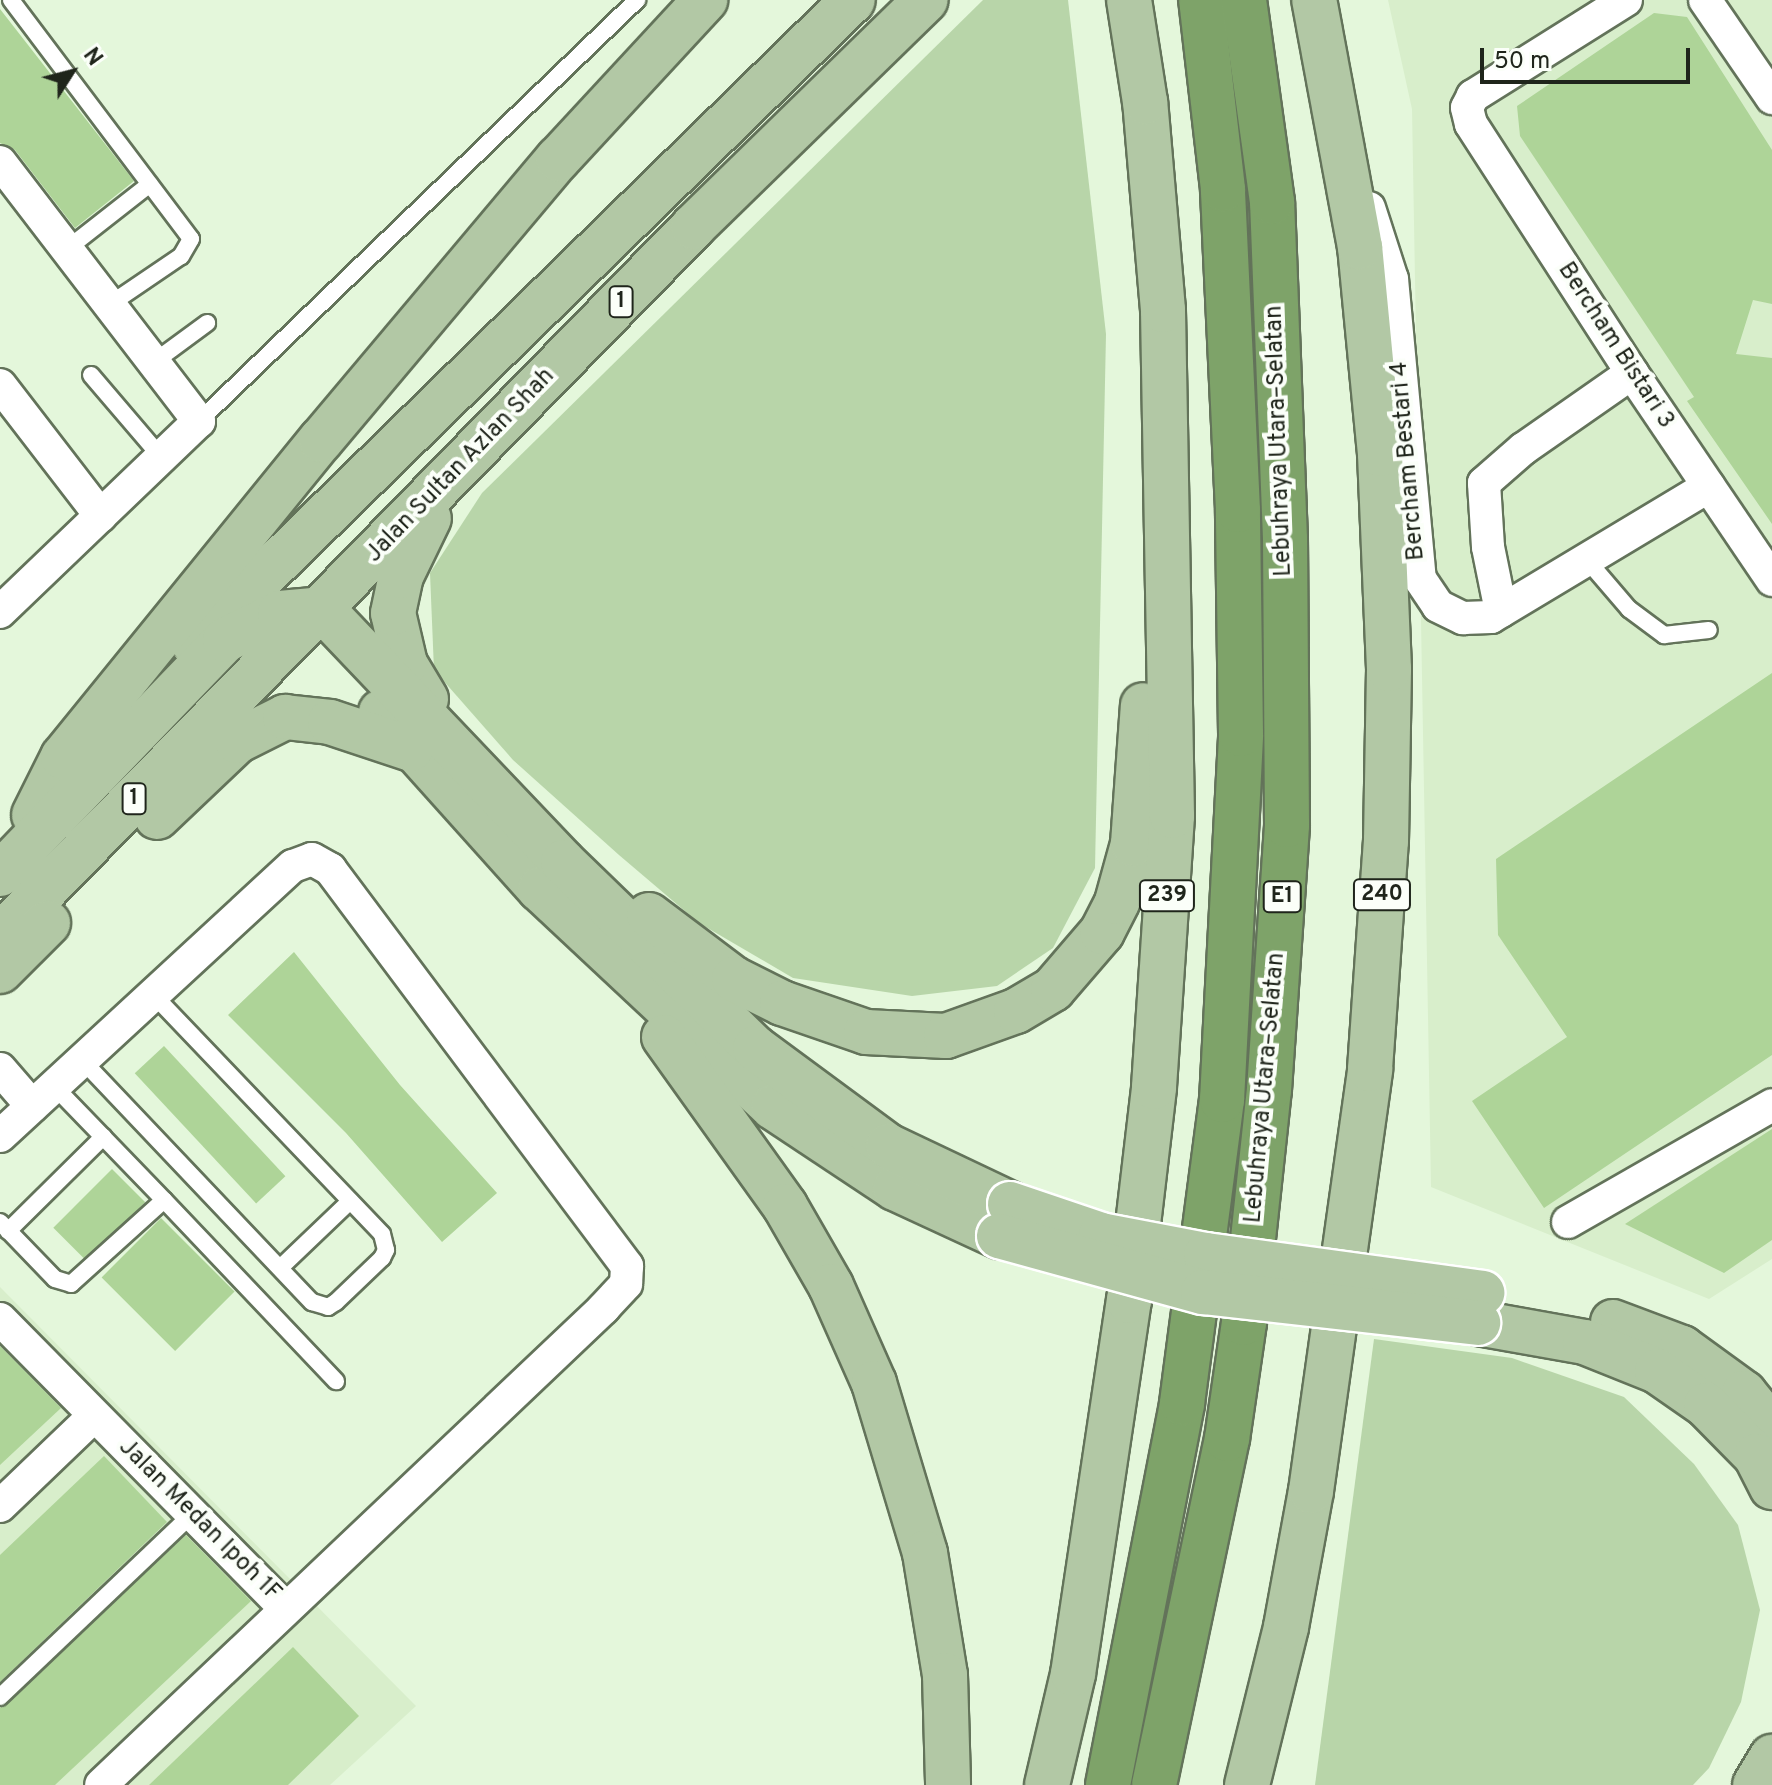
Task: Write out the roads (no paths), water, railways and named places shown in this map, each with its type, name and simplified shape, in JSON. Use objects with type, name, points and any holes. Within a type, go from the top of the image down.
[{"type":"highway","name":"Lebuhraya Utara–Selatan","points":[[1108,1785],[1182,1403],[1222,1100],[1241,734],[1238,510],[1223,189],[1201,0]]},
{"type":"highway","name":"Lebuhraya Utara–Selatan","points":[[1154,1785],[1227,1439],[1244,1323],[1269,1090],[1287,825],[1285,539],[1272,202],[1244,0]]},
{"type":"main road","points":[[34,815],[63,757],[321,440],[558,159],[705,0]]},
{"type":"main road","name":"1","points":[[0,849],[246,589],[354,490],[853,0]]},
{"type":"main road","name":"Jalan Sultan Azlan Shah","points":[[2,963],[254,647],[308,615],[466,463],[693,227],[926,0]]},
{"type":"main road","name":"239","points":[[1047,1785],[1075,1659],[1129,1301],[1154,1087],[1172,816],[1163,310],[1145,102],[1129,0]]},
{"type":"main road","name":"240","points":[[1247,1785],[1286,1627],[1370,1069],[1386,841],[1389,669],[1380,454],[1360,247],[1337,106],[1314,0]]},
{"type":"main road","points":[[552,875],[600,875],[734,979],[782,1003],[866,1032],[946,1036],[1016,1011],[1053,989],[1102,932],[1117,902],[1133,844],[1142,743],[1147,443],[1163,310]]},
{"type":"main road","points":[[436,748],[405,664],[393,613],[417,537],[466,463]]},
{"type":"main road","points":[[354,490],[306,571],[308,615],[773,1107],[895,1188],[1005,1220],[1203,1292],[1587,1312],[1682,1348],[1744,1393],[1772,1428]]},
{"type":"main road","points":[[0,874],[225,640],[254,647]]},
{"type":"main road","points":[[2,963],[237,741],[264,724],[308,717],[436,748]]},
{"type":"main road","points":[[552,875],[559,923],[669,1042],[721,1111],[831,1286],[874,1383],[925,1553],[945,1675],[948,1785]]},
{"type":"main road","points":[[1480,1308],[1585,1342],[1657,1371],[1716,1415],[1756,1456],[1772,1487]]},
{"type":"main road","points":[[1275,1785],[1288,1684],[1286,1627]]},
{"type":"main road","points":[[1755,1785],[1772,1757]]},
{"type":"street","name":"Bercham Bistari 3","points":[[1626,0],[1473,96],[1467,108],[1471,124],[1632,373],[1772,580]]},
{"type":"street","points":[[1705,0],[1772,98]]},
{"type":"street","name":"Bercham Bestari 4","points":[[1337,106],[1392,279],[1420,579],[1438,606],[1463,618],[1491,617],[1709,486]]},
{"type":"street","points":[[0,162],[199,421],[101,516],[2,604]]},
{"type":"street","points":[[1501,611],[1488,547],[1484,483],[1632,373]]},
{"type":"street","points":[[0,385],[101,516]]},
{"type":"street","points":[[0,1069],[19,1113],[82,1060],[293,866],[312,859],[322,863],[627,1266],[620,1291],[286,1609]]},
{"type":"street","points":[[1568,1222],[1772,1105]]},
{"type":"street","name":"Jalan Medan Ipoh 1F","points":[[1,1321],[286,1609],[101,1785]]},
{"type":"street","points":[[0,1506],[94,1416]]},
{"type":"lane","points":[[11,0],[191,239],[190,249],[109,305]]},
{"type":"lane","points":[[199,421],[637,0]]},
{"type":"lane","points":[[67,249],[150,184]]},
{"type":"lane","points":[[154,362],[207,323]]},
{"type":"lane","points":[[91,375],[161,457]]},
{"type":"lane","points":[[1587,560],[1629,609],[1664,635],[1709,630]]},
{"type":"lane","points":[[82,1060],[320,1307],[336,1302],[386,1250],[382,1234],[153,994]]},
{"type":"lane","points":[[19,1113],[103,1137],[336,1381]]},
{"type":"lane","points":[[103,1137],[4,1227],[55,1279],[71,1284],[164,1200]]},
{"type":"lane","points":[[280,1268],[350,1201]]},
{"type":"lane","points":[[0,1697],[193,1513]]}]
